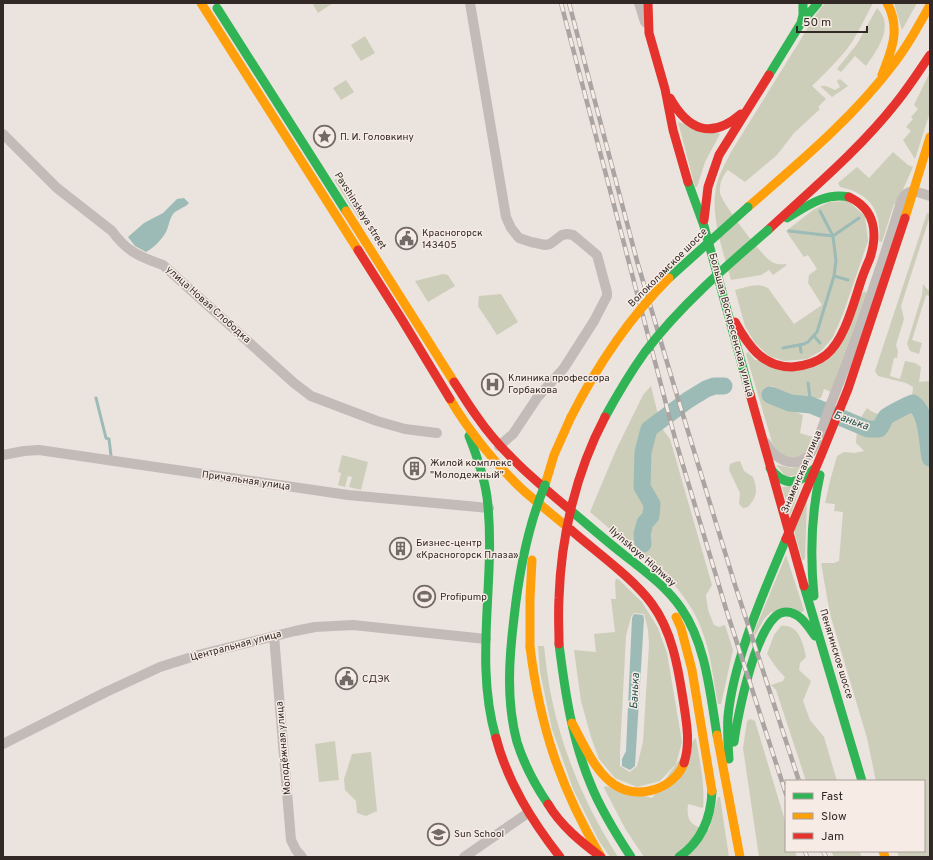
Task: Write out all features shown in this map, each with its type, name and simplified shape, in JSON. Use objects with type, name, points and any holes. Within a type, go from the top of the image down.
[{"type":"main road","points":[[201,3],[401,318],[458,413],[473,444],[486,488],[489,508],[490,542],[486,639],[486,679],[488,705],[496,741],[509,778],[536,826],[560,857]]},
{"type":"main road","name":"Pavshinskaya street","points":[[214,3],[487,431]]},
{"type":"main road","points":[[648,3],[650,33]]},
{"type":"main road","points":[[801,23],[803,3]]},
{"type":"main road","points":[[704,226],[704,207],[707,186],[719,155],[801,23],[818,3]]},
{"type":"main road","points":[[880,80],[890,54],[895,33],[894,19],[887,3]]},
{"type":"main road","name":"Волоколамское шоссе","points":[[601,857],[576,814],[554,760],[545,732],[533,672],[530,646],[532,552],[536,523],[554,455],[584,389],[615,341],[633,318],[658,290],[682,267],[813,150],[847,117],[880,80],[915,33],[930,5]]},
{"type":"main road","name":"Большая Воскресенская улица","points":[[650,33],[691,193],[704,226],[788,534]]},
{"type":"main road","points":[[631,857],[602,808],[586,773],[572,723],[563,680],[559,644],[557,598],[565,535],[573,498],[582,468],[604,418],[625,381],[636,364],[671,321],[703,288],[768,230],[864,139],[900,100],[930,55]]},
{"type":"main road","points":[[665,89],[680,114],[688,122],[698,127],[708,129],[732,123],[747,108]]},
{"type":"main road","points":[[914,191],[930,137]]},
{"type":"main road","points":[[726,305],[739,330],[756,353],[776,365],[797,367],[807,365],[827,354],[835,345],[848,317],[873,247],[874,231],[871,218],[866,209],[852,198],[836,195],[812,203],[768,230]]},
{"type":"main road","points":[[458,413],[494,459],[523,490],[612,564],[645,596],[654,607],[668,636],[678,673],[688,740],[686,758],[673,780],[659,789],[642,793],[626,791],[618,788],[602,776],[595,767],[572,723]]},
{"type":"main road","name":"Знаменская улица","points":[[730,771],[726,737],[726,719],[731,692],[741,655],[788,534],[828,438],[828,427]]},
{"type":"main road","name":"Ilyinskoye Highway","points":[[487,431],[500,446],[533,478],[671,596],[690,624],[703,659],[722,763],[734,818],[740,857]]},
{"type":"main road","points":[[820,642],[811,572],[810,547],[815,493],[828,438]]},
{"type":"main road","points":[[770,467],[780,479],[792,482],[803,479],[816,466]]},
{"type":"main road","points":[[545,485],[531,522],[522,558],[510,661],[510,695],[514,725],[521,755],[533,783],[555,817],[572,835],[587,848],[601,857]]},
{"type":"main road","name":"Пенягинское шоссе","points":[[788,534],[862,780]]},
{"type":"main road","points":[[647,575],[672,609],[681,628],[692,670],[712,788],[712,802],[707,823],[692,847],[679,857]]},
{"type":"main road","points":[[734,818],[730,771],[735,729],[741,697],[761,638],[767,625],[779,614],[788,612],[795,614],[801,617],[820,642]]},
{"type":"street","points":[[470,3],[506,218],[511,228],[519,238],[531,242],[545,245],[550,244],[562,235],[573,235],[597,255],[607,292],[606,300],[564,368],[537,398],[513,434],[500,446]]},
{"type":"street","name":"Большая Воскресенская улица","points":[[639,3],[650,33]]},
{"type":"street","name":"улица Новая Слободка","points":[[3,134],[57,188],[112,231],[130,250],[143,258],[163,265],[294,383],[311,396],[394,426],[437,433]]},
{"type":"street","points":[[762,435],[770,451],[776,457],[785,461],[794,462],[804,459],[809,454],[828,427],[838,401],[902,199],[906,193],[911,191],[930,196]]},
{"type":"street","name":"Причальная улица","points":[[3,455],[39,450],[348,495],[489,508]]},
{"type":"street","name":"Центральная улица","points":[[3,744],[106,692],[160,667],[198,655],[290,632],[315,627],[353,626],[486,639]]},
{"type":"street","name":"Молодёжная улица","points":[[274,636],[291,840],[296,850],[302,857]]},
{"type":"street","points":[[464,857],[528,813]]},
{"type":"green space","points":[[312,3],[333,3],[318,13]]},
{"type":"green space","points":[[825,3],[873,3],[848,48],[812,86],[826,99],[818,107],[820,109],[794,133],[777,155],[745,182],[728,170],[721,181],[720,187],[720,193],[727,207],[764,256],[777,264],[787,265],[773,275],[769,270],[761,275],[731,280],[721,245],[716,220],[715,195],[718,179],[731,152],[817,13]]},
{"type":"green space","points":[[894,3],[917,3],[902,30]]},
{"type":"green space","points":[[877,8],[885,22],[885,30],[880,45],[866,66],[855,56],[841,72],[837,69],[857,44]]},
{"type":"green space","points":[[365,36],[375,53],[361,61],[351,45]]},
{"type":"green space","points":[[930,72],[930,112],[915,159],[903,140],[911,131],[906,127],[913,119],[911,117],[918,109],[914,105]]},
{"type":"green space","points":[[840,79],[848,86],[832,97],[820,86],[826,86],[835,90],[840,87],[837,81]]},
{"type":"green space","points":[[346,80],[354,92],[341,100],[333,88]]},
{"type":"green space","points":[[678,122],[720,134],[705,162],[697,187],[695,187]]},
{"type":"green space","points":[[893,152],[908,165],[913,167],[896,205],[894,204],[882,242],[879,241],[878,221],[876,212],[872,205],[859,194],[840,187],[838,183],[857,167],[869,178]]},
{"type":"green space","points":[[339,179],[364,223],[361,222],[334,180]]},
{"type":"green space","points":[[848,201],[865,216],[868,241],[843,314],[833,337],[821,351],[807,359],[784,361],[769,356],[755,343],[745,326],[735,290],[756,285],[768,288],[794,324],[822,305],[808,283],[809,275],[817,269],[808,255],[804,257],[786,231],[813,210],[829,202]]},
{"type":"green space","points":[[927,213],[930,213],[901,306],[904,319],[896,345],[898,351],[897,358],[894,358],[890,376],[900,379],[905,361],[915,363],[921,367],[919,382],[930,381],[930,857],[899,857],[897,852],[925,852],[925,780],[876,780],[867,738],[830,614],[821,563],[834,563],[839,561],[843,512],[834,511],[835,504],[825,503],[837,456],[844,452],[855,453],[864,451],[856,443],[858,424],[867,408],[872,412],[879,414],[889,412],[912,397],[913,387],[906,383],[878,376],[875,371]]},
{"type":"green space","points":[[443,274],[448,275],[455,286],[428,302],[415,281]]},
{"type":"green space","points":[[923,284],[930,291],[929,296],[926,295],[912,340],[922,343],[919,354],[910,351],[907,344],[922,295]]},
{"type":"green space","points":[[864,291],[867,293],[831,392],[824,389],[821,398],[794,399],[782,395],[773,386],[769,387],[769,401],[803,415],[800,433],[813,437],[808,449],[801,455],[796,457],[786,456],[774,447],[772,442],[746,354],[748,352],[755,360],[818,365]]},
{"type":"green space","points":[[501,294],[518,322],[497,335],[478,306],[479,296]]},
{"type":"green space","points":[[651,386],[661,427],[670,439],[712,585],[706,595],[708,610],[714,625],[719,627],[725,625],[733,650],[721,704],[718,704],[704,637],[695,615],[688,603],[671,581],[590,512],[616,450],[643,395]]},
{"type":"green space","points":[[342,455],[368,462],[361,490],[349,487],[352,477],[348,476],[345,487],[338,485],[341,473],[338,472]]},
{"type":"green space","points":[[740,461],[744,471],[753,477],[756,486],[755,497],[748,507],[743,508],[739,504],[740,493],[729,470],[730,464]]},
{"type":"green space","points":[[805,464],[807,465],[804,471],[796,475],[786,477],[777,466],[792,468]]},
{"type":"green space","points":[[801,485],[790,516],[782,487]]},
{"type":"green space","points":[[807,499],[805,559],[803,560],[794,530]]},
{"type":"green space","points":[[786,555],[804,610],[802,612],[771,612],[764,619],[744,656]]},
{"type":"green space","points":[[616,579],[618,579],[642,602],[658,628],[667,653],[682,742],[676,764],[660,781],[637,787],[615,778],[599,759],[581,701],[574,650],[596,652],[594,634],[615,632],[611,599],[616,599]],"holes":[[[634,613],[644,614],[648,630],[649,645],[643,742],[637,766],[630,772],[620,766],[626,636],[631,617]]]},
{"type":"green space","points":[[781,626],[787,626],[796,631],[802,641],[806,657],[800,663],[799,670],[811,681],[803,701],[810,720],[824,737],[837,780],[806,780],[776,690],[771,685],[783,681],[785,677],[777,669],[767,654],[774,635]]},
{"type":"green space","points":[[538,646],[544,646],[552,700],[570,762],[596,820],[618,857],[610,857],[599,841],[573,789],[552,729],[540,672]]},
{"type":"green space","points":[[750,719],[755,721],[785,821],[785,852],[795,852],[797,857],[759,857],[743,748],[747,721]]},
{"type":"green space","points":[[695,738],[702,774],[703,808],[688,804],[689,820],[698,827],[709,830],[718,797],[720,797],[729,857],[644,857],[626,830],[604,788],[605,786],[652,798]]},
{"type":"green space","points":[[335,741],[339,780],[319,782],[315,744]]},
{"type":"green space","points":[[371,752],[377,811],[366,816],[357,813],[356,801],[345,790],[344,779],[352,754]]},
{"type":"green space","points":[[832,852],[860,852],[862,857],[834,857]]},
{"type":"water","points":[[184,198],[189,203],[173,214],[166,232],[157,244],[146,252],[135,246],[128,237],[144,223],[163,213],[177,199]]},
{"type":"water","points":[[634,614],[643,615],[644,619],[635,766],[630,770],[622,766],[622,759],[626,751],[632,618]]},
{"type":"waterway","points":[[783,348],[804,344],[808,342],[817,332],[834,276],[836,261],[833,236],[820,211]]},
{"type":"waterway","points":[[789,231],[833,236],[859,218]]},
{"type":"waterway","points":[[834,276],[848,280]]},
{"type":"waterway","points":[[814,336],[820,343]]},
{"type":"waterway","points":[[800,345],[801,352]]},
{"type":"waterway","points":[[808,383],[811,405]]},
{"type":"waterway","name":"Банька","points":[[643,544],[642,534],[645,523],[651,516],[652,504],[642,487],[643,452],[649,429],[688,400],[706,389],[714,386],[724,386]]},
{"type":"waterway","name":"Банька","points":[[770,395],[790,403],[811,405],[868,429],[879,429],[886,417],[913,403],[922,414],[926,428],[930,458]]},
{"type":"waterway","points":[[96,398],[106,438],[109,439],[111,456]]},
{"type":"railway","points":[[561,3],[676,442],[726,609],[785,791]]},
{"type":"railway","points":[[569,3],[637,261],[735,585],[799,780]]},
{"type":"railway","points":[[805,852],[807,857]]},
{"type":"railway","points":[[824,852],[826,857]]},
{"type":"traffic: fast","points":[[801,23],[803,3]]},
{"type":"traffic: fast","points":[[769,75],[801,23],[818,3]]},
{"type":"traffic: fast","points":[[217,8],[346,211]]},
{"type":"traffic: fast","points":[[688,182],[704,226],[750,394]]},
{"type":"traffic: fast","points":[[787,218],[824,198],[832,196],[849,197]]},
{"type":"traffic: fast","points":[[669,278],[748,207]]},
{"type":"traffic: fast","points":[[605,417],[634,368],[659,335],[703,288],[768,230]]},
{"type":"traffic: fast","points":[[469,436],[480,466],[487,497],[489,558],[486,678],[489,708],[496,738]]},
{"type":"traffic: fast","points":[[770,468],[775,474],[786,481],[791,482],[797,481],[814,469]]},
{"type":"traffic: fast","points":[[814,596],[812,535],[820,475]]},
{"type":"traffic: fast","points":[[545,485],[533,517],[521,567],[512,633],[510,696],[511,711],[517,742],[530,774],[548,804]]},
{"type":"traffic: fast","points":[[569,509],[654,579],[681,608],[689,622],[702,653],[717,735]]},
{"type":"traffic: fast","points":[[729,759],[728,716],[736,671],[768,581],[786,539]]},
{"type":"traffic: fast","points":[[804,586],[862,780]]},
{"type":"traffic: fast","points":[[734,742],[739,712],[750,669],[757,648],[766,630],[775,617],[785,612],[795,614],[803,620],[815,636]]},
{"type":"traffic: fast","points":[[559,644],[570,716],[584,768],[604,813],[631,857]]},
{"type":"traffic: fast","points":[[679,857],[694,844],[704,828],[710,810],[712,791]]},
{"type":"traffic: slow","points":[[201,3],[358,250]]},
{"type":"traffic: slow","points":[[882,75],[894,39],[894,21],[887,3]]},
{"type":"traffic: slow","points":[[748,207],[826,138],[862,102],[900,55],[914,34],[930,5]]},
{"type":"traffic: slow","points":[[905,218],[930,137]]},
{"type":"traffic: slow","points":[[346,211],[454,382]]},
{"type":"traffic: slow","points":[[571,417],[614,344],[640,310],[669,278]]},
{"type":"traffic: slow","points":[[450,399],[474,435],[493,459],[524,491],[571,530]]},
{"type":"traffic: slow","points":[[545,485],[554,455],[571,417]]},
{"type":"traffic: slow","points":[[530,647],[532,560]]},
{"type":"traffic: slow","points":[[676,617],[681,628],[692,670],[712,791]]},
{"type":"traffic: slow","points":[[530,647],[540,704],[554,756],[574,806],[601,857]]},
{"type":"traffic: slow","points":[[572,723],[594,763],[613,784],[625,790],[639,792],[656,789],[669,782],[677,775],[684,763]]},
{"type":"traffic: slow","points":[[717,735],[740,857]]},
{"type":"traffic: slow","points":[[883,852],[885,857]]},
{"type":"traffic: jam","points":[[648,3],[649,33],[665,89],[673,130],[688,182]]},
{"type":"traffic: jam","points":[[768,230],[835,169],[867,137],[901,97],[930,55]]},
{"type":"traffic: jam","points":[[704,220],[708,187],[719,155],[769,75]]},
{"type":"traffic: jam","points":[[670,98],[684,118],[701,128],[710,129],[720,127],[741,114]]},
{"type":"traffic: jam","points":[[735,322],[745,339],[757,353],[764,359],[781,366],[792,367],[810,364],[822,358],[833,348],[839,340],[848,320],[870,258],[874,240],[874,231],[869,215],[858,202],[849,197]]},
{"type":"traffic: jam","points":[[786,539],[848,389],[905,218]]},
{"type":"traffic: jam","points":[[358,250],[450,399]]},
{"type":"traffic: jam","points":[[454,382],[487,431],[520,466],[569,509]]},
{"type":"traffic: jam","points":[[750,394],[804,586]]},
{"type":"traffic: jam","points":[[559,644],[560,575],[567,528],[578,482],[605,417]]},
{"type":"traffic: jam","points":[[571,530],[614,566],[644,594],[652,604],[665,626],[676,662],[685,715],[688,739],[684,763]]},
{"type":"traffic: jam","points":[[496,738],[507,771],[522,801],[540,830],[560,857]]},
{"type":"traffic: jam","points":[[548,804],[565,826],[601,857]]},
{"type":"place","name":"П. И. Головкину","points":[[324,137]]},
{"type":"place","name":"Красногорск 143405","points":[[407,239]]},
{"type":"place","name":"Клиника профессора Горбакова","points":[[492,384]]},
{"type":"place","name":"Жилой комплекс \"Молодежный\"","points":[[414,469]]},
{"type":"place","name":"Бизнес-центр «Красногорск Плаза»","points":[[400,549]]},
{"type":"place","name":"Profipump","points":[[424,597]]},
{"type":"place","name":"СДЭК","points":[[346,679]]},
{"type":"place","name":"Sun School","points":[[438,834]]}]
